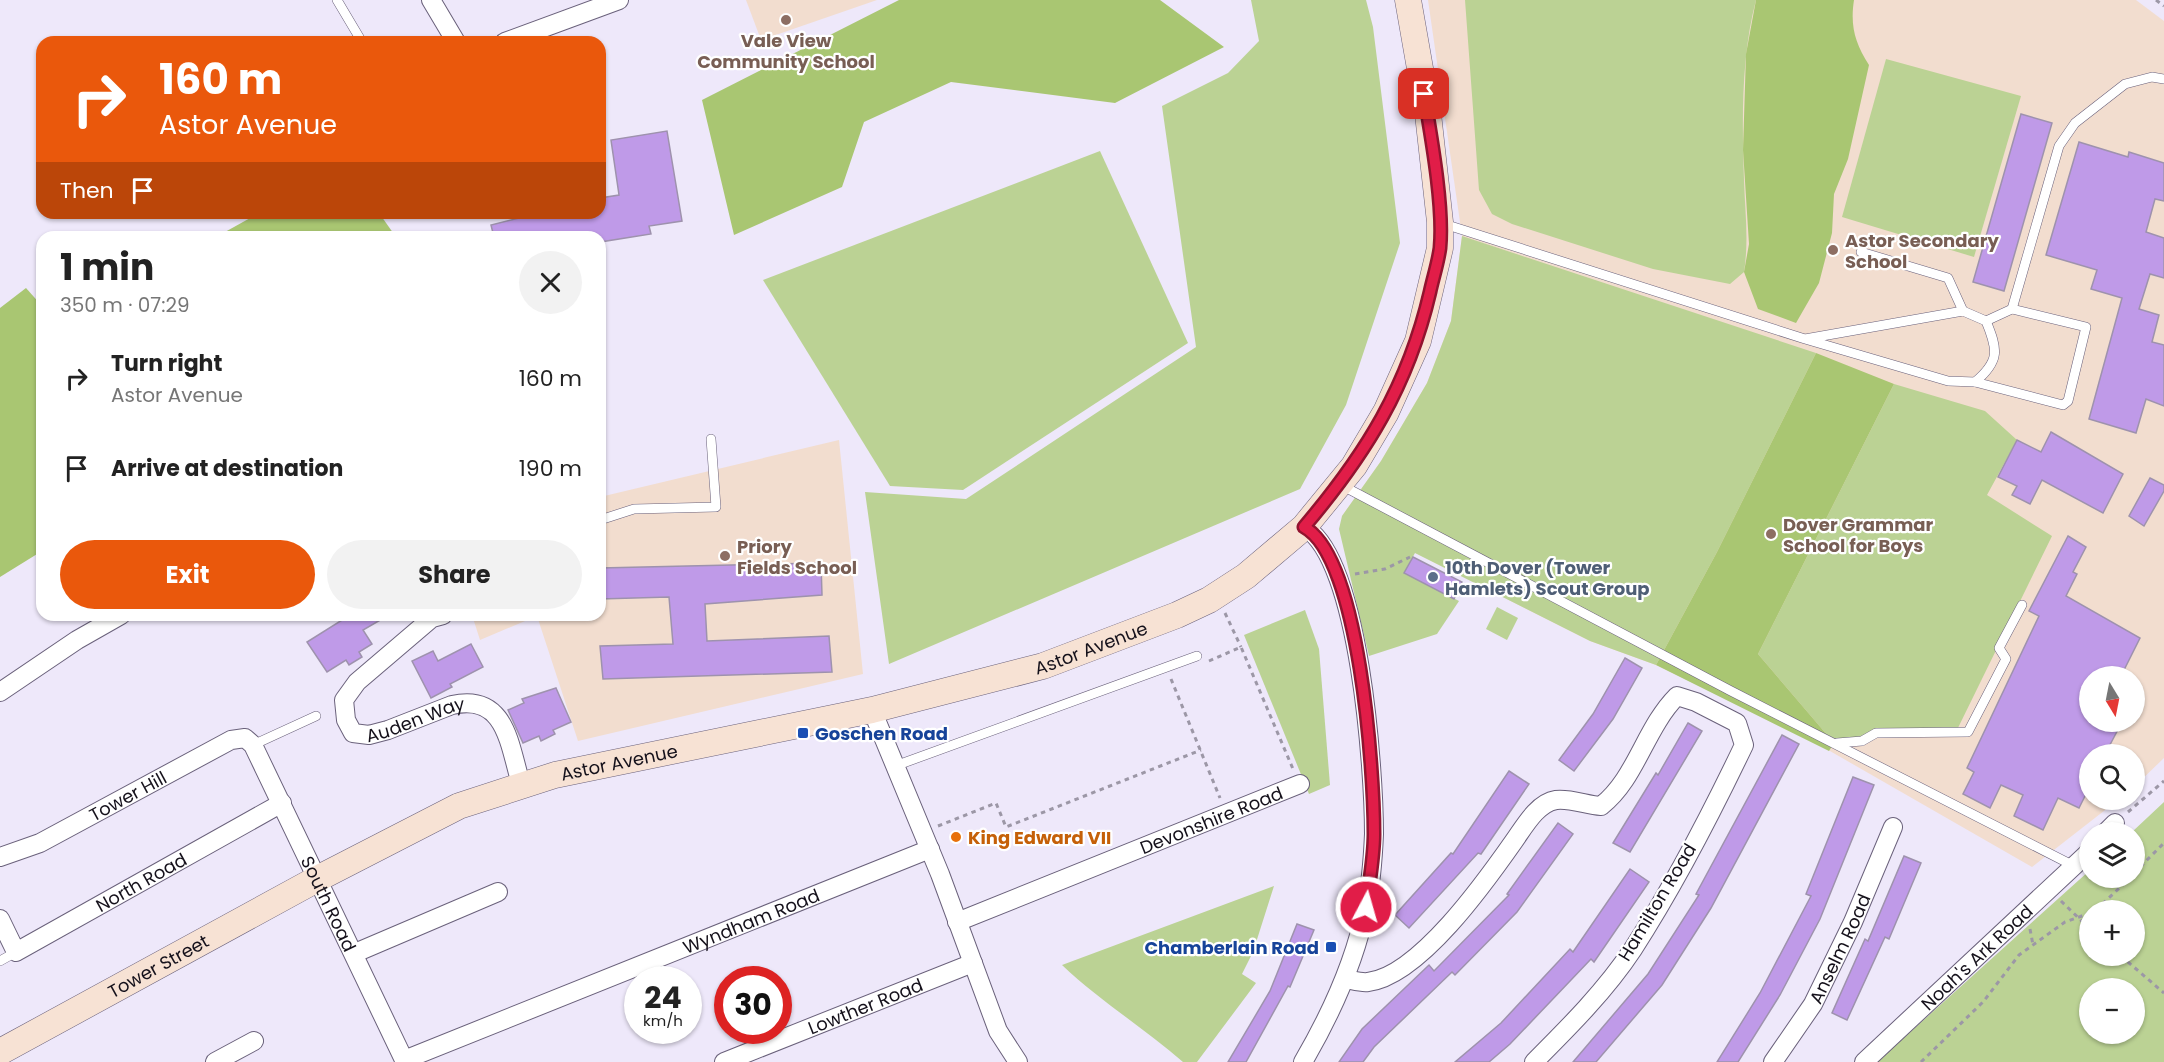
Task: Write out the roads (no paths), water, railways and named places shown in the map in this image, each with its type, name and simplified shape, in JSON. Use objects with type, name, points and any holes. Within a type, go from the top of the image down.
[{"type":"street","points":[[431,0],[452,36]]},
{"type":"street","points":[[521,36],[619,0]]},
{"type":"street","name":"Astor Avenue","points":[[317,879],[459,806],[521,784],[644,755],[872,710],[1043,666],[1177,615],[1217,595],[1246,576],[1304,527],[1340,485],[1386,412],[1418,342],[1440,248],[1440,222],[1428,114],[1408,0]]},
{"type":"street","points":[[1303,1062],[1322,1030],[1345,979],[1366,907],[1374,836],[1372,771],[1362,685],[1351,624],[1334,567],[1323,544],[1304,527]]},
{"type":"street","points":[[0,692],[77,640],[110,621]]},
{"type":"street","name":"Auden Way","points":[[429,621],[357,682],[344,700],[346,720],[353,733],[369,735],[452,705],[466,702],[480,703],[490,708],[505,730],[521,784]]},
{"type":"street","name":"Hamilton Road","points":[[1345,979],[1367,982],[1384,977],[1433,942],[1480,888],[1535,812],[1555,800],[1601,806],[1615,795],[1662,711],[1677,696],[1696,702],[1737,723],[1744,745],[1719,798],[1632,950],[1579,1017],[1534,1062]]},
{"type":"street","points":[[872,710],[926,841],[998,1031],[1018,1062]]},
{"type":"street","name":"Tower Hill","points":[[0,857],[40,843],[231,740],[245,738],[253,745]]},
{"type":"street","name":"South Road","points":[[253,745],[405,1061]]},
{"type":"street","name":"Devonshire Road","points":[[957,922],[1300,784]]},
{"type":"street","name":"North Road","points":[[8,957],[282,803]]},
{"type":"street","name":"Anselm Road","points":[[1773,1062],[1813,1004],[1853,922],[1893,827]]},
{"type":"street","name":"Wyndham Road","points":[[405,1061],[926,841]]},
{"type":"street","name":"Noah's Ark Road","points":[[1864,1062],[2079,864]]},
{"type":"street","name":"Tower Street","points":[[0,1052],[317,879]]},
{"type":"street","points":[[355,953],[498,892]]},
{"type":"street","points":[[0,919],[8,957]]},
{"type":"street","name":"Lowther Road","points":[[724,1062],[973,963]]},
{"type":"street","points":[[215,1062],[254,1041]]},
{"type":"lane","points":[[337,0],[358,36]]},
{"type":"lane","points":[[2012,309],[2059,146],[2075,123],[2125,84],[2152,77],[2164,79]]},
{"type":"lane","points":[[1440,222],[1806,339],[1947,381],[1975,382],[2056,405],[2063,405],[2068,401],[2086,327],[2012,309],[1986,321]]},
{"type":"lane","points":[[1861,252],[1948,278],[1963,311]]},
{"type":"lane","points":[[1806,339],[1963,311],[1986,321],[1993,339],[1995,358],[1990,369],[1975,382]]},
{"type":"lane","points":[[606,518],[634,509],[716,507],[711,439]]},
{"type":"lane","points":[[1340,485],[2076,867]]},
{"type":"lane","points":[[1834,743],[1863,741],[1876,734],[1968,732],[2006,659],[1999,648],[2022,605]]},
{"type":"lane","points":[[895,766],[1197,656]]},
{"type":"lane","points":[[253,745],[316,716]]},
{"type":"place","name":"Vale View Community School","points":[[786,20]]},
{"type":"place","name":"Astor Secondary School","points":[[1833,250]]},
{"type":"place","name":"Dover Grammar School for Boys","points":[[1771,534]]},
{"type":"place","name":"Priory Fields School","points":[[725,556]]},
{"type":"place","name":"10th Dover (Tower Hamlets) Scout Group","points":[[1433,577]]},
{"type":"place","name":"Goschen Road","points":[[803,733]]},
{"type":"place","name":"King Edward VII","points":[[956,837]]},
{"type":"place","name":"Chamberlain Road","points":[[1331,947]]}]
